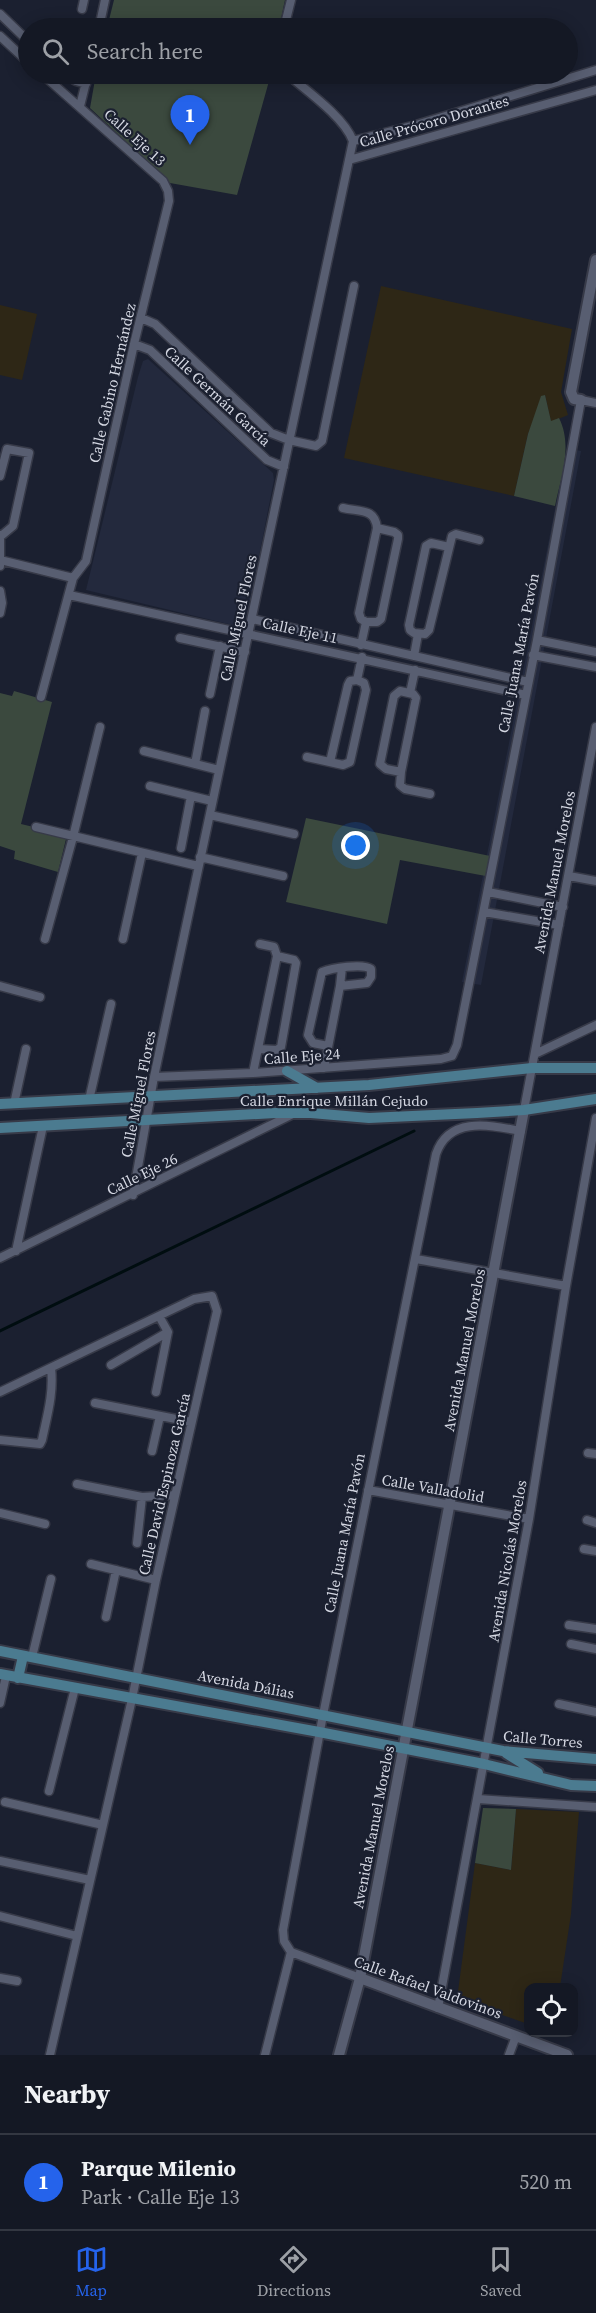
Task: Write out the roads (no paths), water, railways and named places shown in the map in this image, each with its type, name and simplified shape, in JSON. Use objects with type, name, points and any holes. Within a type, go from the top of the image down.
[{"type":"main road","name":"Calle Enrique Millán Cejudo","points":[[0,1104],[317,1088],[427,1080],[532,1068],[596,1068]]},
{"type":"main road","points":[[287,1071],[317,1088]]},
{"type":"main road","name":"Calle Enrique Millán Cejudo","points":[[0,1128],[296,1113],[369,1118],[524,1110],[596,1099]]},
{"type":"main road","name":"Avenida Dálias","points":[[0,1651],[487,1747]]},
{"type":"main road","points":[[18,1678],[28,1657]]},
{"type":"main road","points":[[3,1675],[403,1748],[571,1785],[596,1786]]},
{"type":"main road","name":"Calle Torres","points":[[487,1747],[503,1751],[596,1759]]},
{"type":"main road","points":[[503,1751],[546,1779]]},
{"type":"street","points":[[101,18],[105,0]]},
{"type":"street","points":[[286,18],[291,0]]},
{"type":"street","points":[[0,14],[18,31]]},
{"type":"street","points":[[0,36],[18,53]]},
{"type":"street","name":"Calle Prócoro Dorantes","points":[[578,76],[596,70]]},
{"type":"street","name":"Calle Eje 13","points":[[54,84],[163,181],[168,191]]},
{"type":"street","points":[[80,106],[86,84]]},
{"type":"street","points":[[298,84],[331,113],[348,131],[353,141]]},
{"type":"street","name":"Calle Prócoro Dorantes","points":[[353,141],[416,125],[550,84]]},
{"type":"street","name":"Calle Prócoro Dorantes","points":[[350,160],[596,90]]},
{"type":"street","name":"Calle Miguel Flores","points":[[132,1195],[198,866],[353,141]]},
{"type":"street","name":"Calle Gabino Hernández","points":[[41,697],[73,578],[86,561],[134,345],[169,205],[168,191]]},
{"type":"street","name":"Calle Juana María Pavón","points":[[452,1056],[457,1045],[488,892],[581,400],[574,399],[571,392],[596,260]]},
{"type":"street","points":[[289,440],[314,446],[321,443],[354,286]]},
{"type":"street","name":"Calle Germán García","points":[[141,318],[155,324],[271,433],[289,440]]},
{"type":"street","name":"Calle Germán García","points":[[134,345],[150,350],[267,460],[284,467]]},
{"type":"street","points":[[581,400],[596,403]]},
{"type":"street","points":[[0,476],[7,449],[29,453],[14,526],[1,536],[0,562],[73,578]]},
{"type":"street","points":[[343,508],[373,514],[376,518],[377,528],[359,613],[361,619],[366,622],[377,622],[381,619],[398,539],[394,531],[377,528]]},
{"type":"street","points":[[449,547],[431,543],[426,546],[409,625],[412,632],[425,634],[429,630],[454,534],[479,540]]},
{"type":"street","points":[[0,591],[2,603],[0,613]]},
{"type":"street","name":"Calle Eje 11","points":[[69,595],[526,694]]},
{"type":"street","points":[[252,619],[528,682]]},
{"type":"street","points":[[361,645],[366,622]]},
{"type":"street","points":[[414,656],[418,634]]},
{"type":"street","points":[[180,638],[245,652]]},
{"type":"street","points":[[537,640],[596,652]]},
{"type":"street","points":[[210,694],[220,646]]},
{"type":"street","points":[[533,655],[596,667]]},
{"type":"street","points":[[357,680],[362,657]]},
{"type":"street","points":[[410,693],[415,670]]},
{"type":"street","points":[[307,757],[330,762],[346,765],[351,760],[366,690],[364,682],[350,681],[348,685],[330,762]]},
{"type":"street","points":[[401,772],[383,768],[380,761],[394,696],[400,691],[415,696],[416,701],[400,782],[402,788],[430,794]]},
{"type":"street","points":[[195,764],[205,711]]},
{"type":"street","points":[[45,939],[100,727]]},
{"type":"street","name":"Avenida Manuel Morelos","points":[[339,2055],[360,1978],[596,727]]},
{"type":"street","points":[[144,751],[219,770]]},
{"type":"street","points":[[150,786],[212,801]]},
{"type":"street","points":[[181,848],[191,796]]},
{"type":"street","points":[[210,815],[294,834]]},
{"type":"street","points":[[36,827],[198,866]]},
{"type":"street","points":[[123,939],[142,853]]},
{"type":"street","points":[[200,857],[283,876]]},
{"type":"street","points":[[569,876],[596,881]]},
{"type":"street","points":[[488,892],[563,907]]},
{"type":"street","points":[[484,912],[560,925]]},
{"type":"street","points":[[253,1073],[277,956],[274,947],[260,944]]},
{"type":"street","points":[[258,1049],[277,1050],[282,1047],[296,963],[294,960],[277,956]]},
{"type":"street","points":[[328,1046],[313,1043],[308,1035],[322,972],[369,966],[371,976],[367,983],[340,986]]},
{"type":"street","points":[[324,1068],[342,968]]},
{"type":"street","points":[[0,986],[40,997]]},
{"type":"street","points":[[89,1100],[111,1004]]},
{"type":"street","points":[[535,1054],[596,1025]]},
{"type":"street","points":[[14,1104],[26,1049]]},
{"type":"street","name":"Calle Eje 24","points":[[154,1077],[287,1071],[441,1059],[452,1056]]},
{"type":"street","name":"Calle Eje 26","points":[[0,1258],[296,1113]]},
{"type":"street","name":"Avenida Nicolás Morelos","points":[[438,2008],[529,1519],[566,1286],[596,1118]]},
{"type":"street","points":[[16,1251],[43,1126]]},
{"type":"street","name":"Calle Juana María Pavón","points":[[291,1952],[284,1941],[283,1930],[322,1715],[416,1259],[435,1154],[440,1142],[461,1127],[494,1126],[521,1131]]},
{"type":"street","points":[[416,1259],[566,1286]]},
{"type":"street","name":"Calle David Espinoza García","points":[[132,1699],[156,1580],[217,1311],[212,1296],[194,1299],[159,1316]]},
{"type":"street","points":[[0,1392],[159,1316],[168,1332],[156,1392]]},
{"type":"street","points":[[111,1365],[168,1332]]},
{"type":"street","points":[[0,1440],[40,1444],[53,1384],[51,1368]]},
{"type":"street","points":[[95,1403],[191,1422]]},
{"type":"street","points":[[152,1451],[160,1416]]},
{"type":"street","points":[[77,1484],[142,1497],[175,1495]]},
{"type":"street","name":"Calle Valladolid","points":[[368,1490],[529,1519]]},
{"type":"street","points":[[137,1543],[142,1497]]},
{"type":"street","points":[[0,1513],[45,1524]]},
{"type":"street","points":[[586,1520],[596,1522]]},
{"type":"street","points":[[584,1549],[596,1551]]},
{"type":"street","points":[[91,1564],[156,1580]]},
{"type":"street","points":[[106,1617],[116,1570]]},
{"type":"street","points":[[28,1657],[51,1579]]},
{"type":"street","points":[[569,1624],[596,1629]]},
{"type":"street","points":[[571,1644],[596,1649]]},
{"type":"street","points":[[0,1703],[3,1675]]},
{"type":"street","points":[[49,1791],[75,1688]]},
{"type":"street","points":[[50,2055],[132,1699]]},
{"type":"street","points":[[559,1704],[596,1712]]},
{"type":"street","points":[[478,1799],[596,1807]]},
{"type":"street","points":[[5,1802],[103,1825]]},
{"type":"street","points":[[0,1861],[90,1880]]},
{"type":"street","points":[[0,1916],[77,1936]]},
{"type":"street","points":[[265,2055],[291,1952]]},
{"type":"street","name":"Calle Rafael Valdovinos","points":[[291,1952],[560,2054]]},
{"type":"street","points":[[0,1978],[17,1981]]},
{"type":"street","points":[[509,2055],[516,2036]]},
{"type":"waterway","points":[[0,1331],[414,1131]]},
{"type":"place","name":"Parque Milenio","points":[[190,145]]}]
